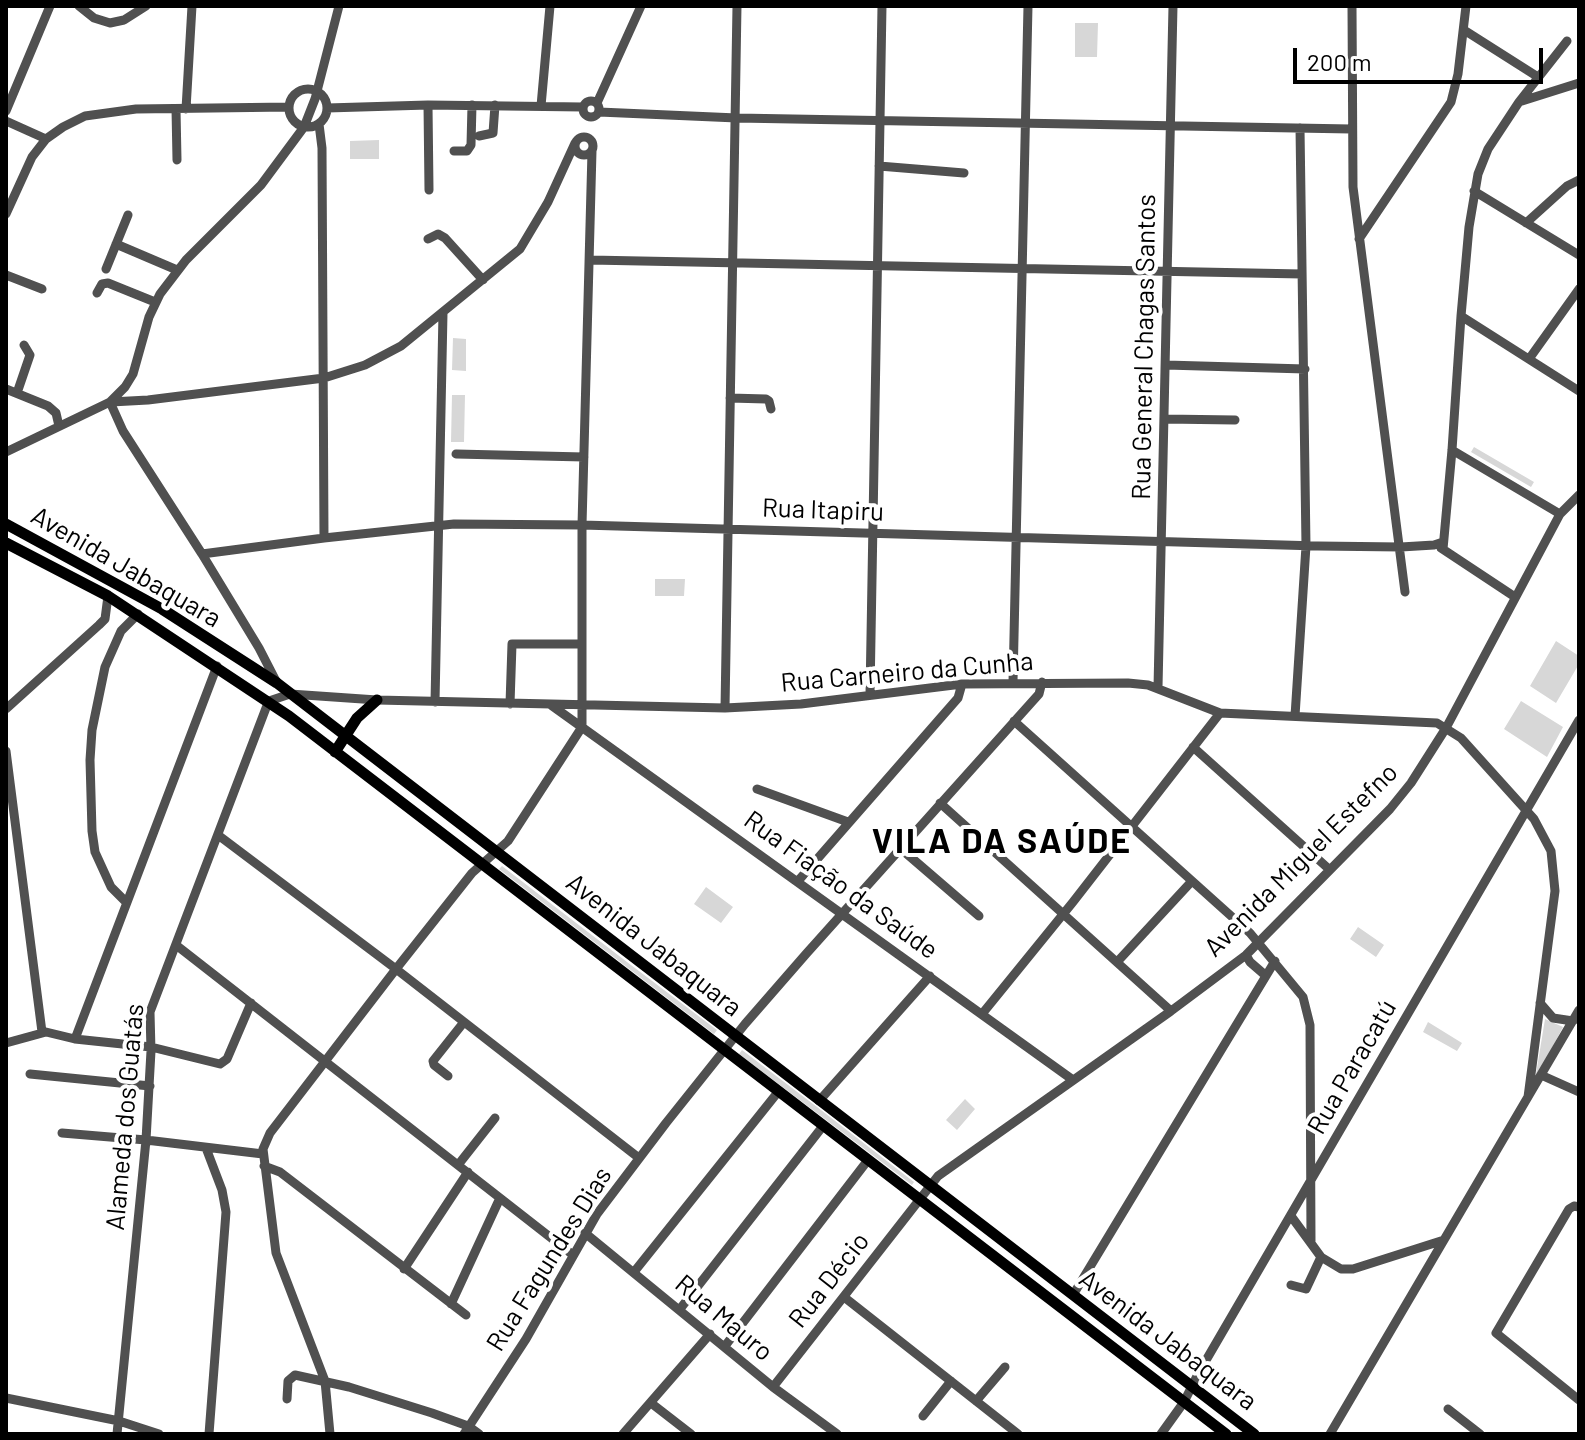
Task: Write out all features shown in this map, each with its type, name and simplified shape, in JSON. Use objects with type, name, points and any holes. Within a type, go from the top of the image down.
[{"type":"main road","name":"Avenida Jabaquara","points":[[6,524],[162,609],[277,683],[1254,1434]]},
{"type":"main road","name":"Avenida Jabaquara","points":[[6,543],[138,614],[270,702],[1226,1434]]},
{"type":"main road","points":[[335,752],[357,718],[377,700]]},
{"type":"street","points":[[6,111],[50,6]]},
{"type":"street","points":[[79,6],[94,18],[110,23],[124,20],[146,6]]},
{"type":"street","points":[[177,160],[192,6]]},
{"type":"street","points":[[110,402],[133,374],[155,302],[177,270],[261,185],[304,127],[317,92],[339,6]]},
{"type":"street","points":[[541,106],[550,6]]},
{"type":"street","points":[[6,452],[110,402],[324,378],[365,365],[417,334],[527,240],[641,6]]},
{"type":"street","points":[[725,708],[737,6]]},
{"type":"street","points":[[870,694],[882,6]]},
{"type":"street","points":[[1013,682],[1028,6]]},
{"type":"street","name":"Rua General Chagas Santos","points":[[1158,688],[1173,6]]},
{"type":"street","points":[[1352,6],[1353,187],[1405,592]]},
{"type":"street","points":[[1359,239],[1451,102],[1458,74],[1466,6]]},
{"type":"street","points":[[1464,30],[1538,77]]},
{"type":"street","points":[[1515,597],[1440,545],[1452,450],[1461,316],[1474,191],[1488,149],[1519,102],[1567,41]]},
{"type":"street","points":[[1519,102],[1579,83]]},
{"type":"street","points":[[300,91],[317,92],[325,99],[326,116],[319,124],[304,127],[293,119],[289,107],[300,91]]},
{"type":"street","points":[[428,105],[429,190]]},
{"type":"street","points":[[454,151],[467,151],[471,145],[472,105]]},
{"type":"street","points":[[327,108],[495,105],[737,118],[1351,129]]},
{"type":"street","points":[[479,136],[493,133],[495,105]]},
{"type":"street","points":[[6,214],[32,157],[46,139],[74,121],[97,113],[289,107]]},
{"type":"street","points":[[582,723],[582,525],[592,111]]},
{"type":"street","points":[[6,121],[46,139]]},
{"type":"street","points":[[319,124],[322,148],[324,538]]},
{"type":"street","points":[[1295,716],[1306,546],[1300,128]]},
{"type":"street","points":[[576,141],[587,137],[592,147]]},
{"type":"street","points":[[576,141],[576,152],[580,155],[585,155],[592,147]]},
{"type":"street","points":[[879,166],[964,173]]},
{"type":"street","points":[[1526,223],[1567,186],[1579,180]]},
{"type":"street","points":[[1474,191],[1579,255]]},
{"type":"street","points":[[106,269],[128,215]]},
{"type":"street","points":[[428,239],[438,234],[445,238],[483,280]]},
{"type":"street","points":[[116,244],[177,270]]},
{"type":"street","points":[[590,260],[1302,274]]},
{"type":"street","points":[[6,275],[42,289]]},
{"type":"street","points":[[97,293],[102,284],[108,283],[155,302]]},
{"type":"street","points":[[1529,359],[1579,289]]},
{"type":"street","points":[[435,702],[443,313]]},
{"type":"street","points":[[1461,316],[1579,391]]},
{"type":"street","points":[[17,393],[30,358],[30,351],[24,345]]},
{"type":"street","points":[[1166,365],[1305,369]]},
{"type":"street","points":[[6,389],[48,406],[56,413],[59,426]]},
{"type":"street","points":[[730,398],[766,399],[771,409]]},
{"type":"street","points":[[110,402],[123,431],[202,554],[277,683]]},
{"type":"street","points":[[1165,419],[1235,420]]},
{"type":"street","points":[[1452,450],[1560,514]]},
{"type":"street","points":[[456,454],[584,457]]},
{"type":"street","name":"Avenida Miguel Estefno","points":[[919,1199],[938,1176],[1246,955],[1402,795],[1446,728],[1560,514],[1579,495]]},
{"type":"street","name":"Rua Itapiru","points":[[202,554],[438,525],[582,525],[1306,546],[1440,545]]},
{"type":"street","points":[[6,709],[105,619],[108,596]]},
{"type":"street","points":[[126,902],[111,887],[99,864],[92,831],[92,730],[105,667],[121,631],[138,614]]},
{"type":"street","points":[[105,619],[121,631]]},
{"type":"street","points":[[510,704],[512,644],[582,644]]},
{"type":"street","points":[[75,1039],[217,666]]},
{"type":"street","name":"Rua Fagundes Dias","points":[[466,1430],[526,1339],[585,1233],[639,1158],[735,1036],[842,912],[1039,694],[1042,682]]},
{"type":"street","name":"Rua Carneiro da Cunha","points":[[290,694],[435,702],[725,708],[801,704],[962,684],[1128,683],[1158,688],[1220,713],[1429,722],[1446,728]]},
{"type":"street","points":[[798,881],[958,698],[962,684]]},
{"type":"street","points":[[270,702],[290,694]]},
{"type":"street","name":"Alameda dos Guatás","points":[[117,1434],[146,1140],[150,1012],[270,702]]},
{"type":"street","name":"Rua Fiação da Saúde","points":[[551,705],[582,723],[1073,1080]]},
{"type":"street","points":[[330,1434],[325,1381],[276,1253],[263,1154],[270,1133],[472,873],[498,853],[517,828],[594,706]]},
{"type":"street","points":[[982,1014],[1220,713]]},
{"type":"street","name":"Rua Paracatú","points":[[1161,1434],[1184,1402],[1579,720]]},
{"type":"street","points":[[1014,721],[1258,943],[1303,997],[1308,1011],[1311,1241]]},
{"type":"street","points":[[1446,728],[1461,738],[1527,810],[1547,840],[1555,876],[1528,1097]]},
{"type":"street","points":[[1193,747],[1330,870]]},
{"type":"street","points":[[6,751],[42,1032]]},
{"type":"street","points":[[757,789],[848,822]]},
{"type":"street","points":[[940,803],[1171,1011]]},
{"type":"street","points":[[218,835],[639,1158]]},
{"type":"street","points":[[900,848],[979,916]]},
{"type":"street","points":[[1118,961],[1192,881]]},
{"type":"street","points":[[176,945],[573,1255]]},
{"type":"street","points":[[1246,955],[1265,975]]},
{"type":"street","points":[[1073,1295],[1275,961]]},
{"type":"street","points":[[819,1101],[930,976]]},
{"type":"street","points":[[6,1043],[42,1032],[75,1039],[151,1047],[217,1064],[223,1063],[251,1003]]},
{"type":"street","points":[[1540,1003],[1553,1018],[1573,1021]]},
{"type":"street","points":[[1330,1434],[1579,1010]]},
{"type":"street","points":[[448,1076],[433,1062],[464,1022]]},
{"type":"street","points":[[30,1074],[150,1086]]},
{"type":"street","points":[[1541,1075],[1579,1092]]},
{"type":"street","points":[[634,1272],[778,1092]]},
{"type":"street","points":[[458,1165],[495,1118]]},
{"type":"street","points":[[680,1309],[823,1126]]},
{"type":"street","points":[[62,1133],[263,1154]]},
{"type":"street","points":[[206,1148],[222,1190],[226,1212],[209,1434]]},
{"type":"street","points":[[725,1346],[868,1160]]},
{"type":"street","points":[[264,1166],[280,1172],[466,1315]]},
{"type":"street","points":[[404,1269],[468,1172]]},
{"type":"street","points":[[451,1304],[500,1198]]},
{"type":"street","name":"Rua Décio","points":[[773,1387],[919,1199]]},
{"type":"street","points":[[1574,1208],[1496,1333],[1579,1400]]},
{"type":"street","points":[[1291,1216],[1321,1257],[1341,1269],[1353,1269],[1444,1240]]},
{"type":"street","name":"Rua Mauro","points":[[585,1233],[773,1387],[837,1434]]},
{"type":"street","points":[[1291,1285],[1306,1289],[1321,1257]]},
{"type":"street","points":[[844,1297],[1018,1434]]},
{"type":"street","points":[[623,1434],[710,1334]]},
{"type":"street","points":[[976,1401],[1005,1367]]},
{"type":"street","points":[[287,1399],[291,1376],[325,1381],[479,1434]]},
{"type":"street","points":[[923,1416],[951,1381]]},
{"type":"street","points":[[6,1398],[119,1421],[159,1434]]},
{"type":"street","points":[[651,1403],[691,1434]]},
{"type":"street","points":[[1448,1409],[1480,1434]]},
{"type":"shaded area","points":[[1075,23],[1098,23],[1097,57],[1075,57]]},
{"type":"shaded area","points":[[379,140],[379,159],[350,159],[350,141]]},
{"type":"shaded area","points":[[453,338],[466,339],[466,371],[452,370]]},
{"type":"shaded area","points":[[452,395],[465,395],[464,442],[451,442]]},
{"type":"shaded area","points":[[1474,447],[1534,482],[1531,487],[1471,452]]},
{"type":"shaded area","points":[[655,579],[685,579],[684,596],[655,596]]},
{"type":"shaded area","points":[[1556,641],[1579,656],[1579,664],[1556,703],[1530,686]]},
{"type":"shaded area","points":[[1521,701],[1563,727],[1547,757],[1504,729]]},
{"type":"shaded area","points":[[502,866],[717,1030],[714,1034],[499,869]]},
{"type":"shaded area","points":[[706,887],[733,907],[721,923],[694,904]]},
{"type":"shaded area","points":[[1358,927],[1384,945],[1376,957],[1350,939]]},
{"type":"shaded area","points":[[1545,1019],[1563,1027],[1535,1080]]},
{"type":"shaded area","points":[[1428,1022],[1462,1043],[1457,1051],[1423,1032]]},
{"type":"shaded area","points":[[742,1050],[914,1182],[912,1185],[739,1054]]},
{"type":"shaded area","points":[[965,1099],[975,1109],[957,1130],[946,1120]]},
{"type":"district","name":"VILA DA SAÚDE","points":[[1002,842]]}]
